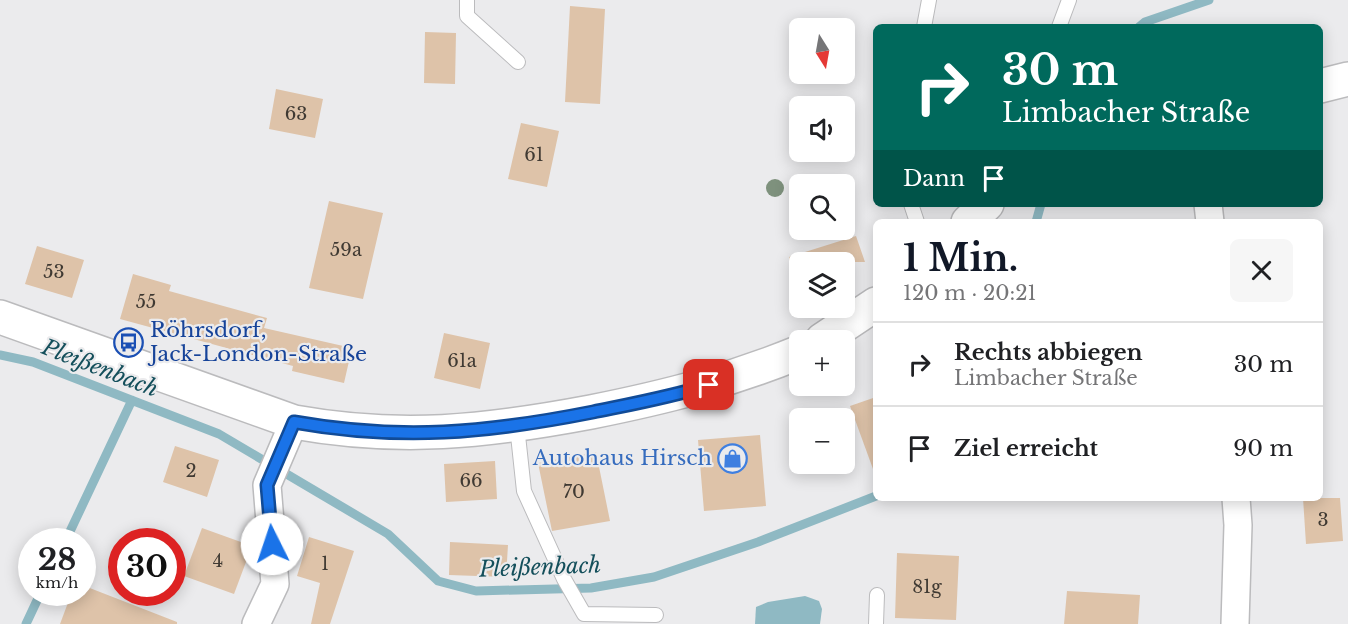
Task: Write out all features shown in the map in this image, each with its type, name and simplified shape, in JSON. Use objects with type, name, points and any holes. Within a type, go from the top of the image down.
[{"type":"street","points":[[1323,85],[1348,79]]},
{"type":"street","points":[[971,219],[984,207]]},
{"type":"street","points":[[837,330],[873,306]]},
{"type":"street","points":[[0,317],[294,422],[344,431],[391,434],[448,434],[517,426],[671,396],[747,374],[789,356]]},
{"type":"street","points":[[256,624],[275,584],[267,485],[294,422]]},
{"type":"street","points":[[1235,624],[1238,525],[1236,501]]},
{"type":"lane","points":[[467,0],[466,16],[518,62]]},
{"type":"lane","points":[[924,24],[928,0]]},
{"type":"lane","points":[[1060,24],[1069,0]]},
{"type":"lane","points":[[517,426],[524,491],[564,579],[584,614],[656,615]]},
{"type":"lane","points":[[876,624],[878,596]]},
{"type":"water","points":[[805,596],[819,601],[822,609],[820,624],[755,624],[756,607],[768,602]]},
{"type":"building","points":[[570,6],[605,9],[600,104],[565,102]]},
{"type":"building","points":[[425,32],[456,33],[455,84],[424,83]]},
{"type":"building","points":[[276,89],[323,99],[315,138],[269,129]]},
{"type":"building","points":[[521,123],[559,131],[547,187],[508,179]]},
{"type":"building","points":[[329,201],[383,213],[363,299],[309,288]]},
{"type":"building","points":[[855,236],[865,262],[855,262],[855,252],[805,252],[843,240],[855,240]]},
{"type":"building","points":[[37,246],[84,260],[72,298],[25,284]]},
{"type":"building","points":[[133,274],[171,285],[169,291],[267,318],[264,328],[352,348],[344,383],[292,371],[293,366],[120,319]]},
{"type":"building","points":[[444,333],[490,343],[480,389],[434,378]]},
{"type":"building","points":[[873,398],[873,469],[855,420],[855,408],[850,406]]},
{"type":"building","points":[[760,435],[766,506],[704,511],[698,440]]},
{"type":"building","points":[[175,446],[219,460],[207,497],[163,482]]},
{"type":"building","points":[[596,452],[610,521],[552,531],[538,463]]},
{"type":"building","points":[[495,461],[497,499],[446,502],[444,464]]},
{"type":"building","points":[[1340,498],[1343,541],[1306,544],[1303,501]]},
{"type":"building","points":[[202,528],[252,546],[234,594],[186,577],[186,571]]},
{"type":"building","points":[[309,537],[354,551],[330,624],[311,624],[320,583],[297,576]]},
{"type":"building","points":[[450,542],[508,545],[506,577],[449,575]]},
{"type":"building","points":[[897,553],[959,556],[956,620],[895,618]]},
{"type":"building","points":[[96,590],[108,595],[108,606],[136,606],[177,622],[177,624],[60,624],[67,606],[96,606]]},
{"type":"building","points":[[1067,591],[1140,595],[1138,624],[1064,624]]},
{"type":"waterway","name":"Pleißenbach","points":[[1143,24],[1209,0]]},
{"type":"waterway","name":"Pleißenbach","points":[[1037,219],[1040,207]]},
{"type":"waterway","name":"Pleißenbach","points":[[0,355],[33,362],[219,434],[388,534],[438,581],[476,591],[591,588],[654,577],[758,542],[873,497]]},
{"type":"waterway","points":[[72,528],[132,400]]},
{"type":"waterway","points":[[26,624],[34,606]]},
{"type":"place","name":"Röhrsdorf, Jack-London-Straße","points":[[129,342]]},
{"type":"place","name":"Autohaus Hirsch","points":[[733,458]]},
{"type":"route","points":[[272,544],[267,485],[294,422],[344,431],[448,434],[517,426],[671,396],[709,385]]}]
